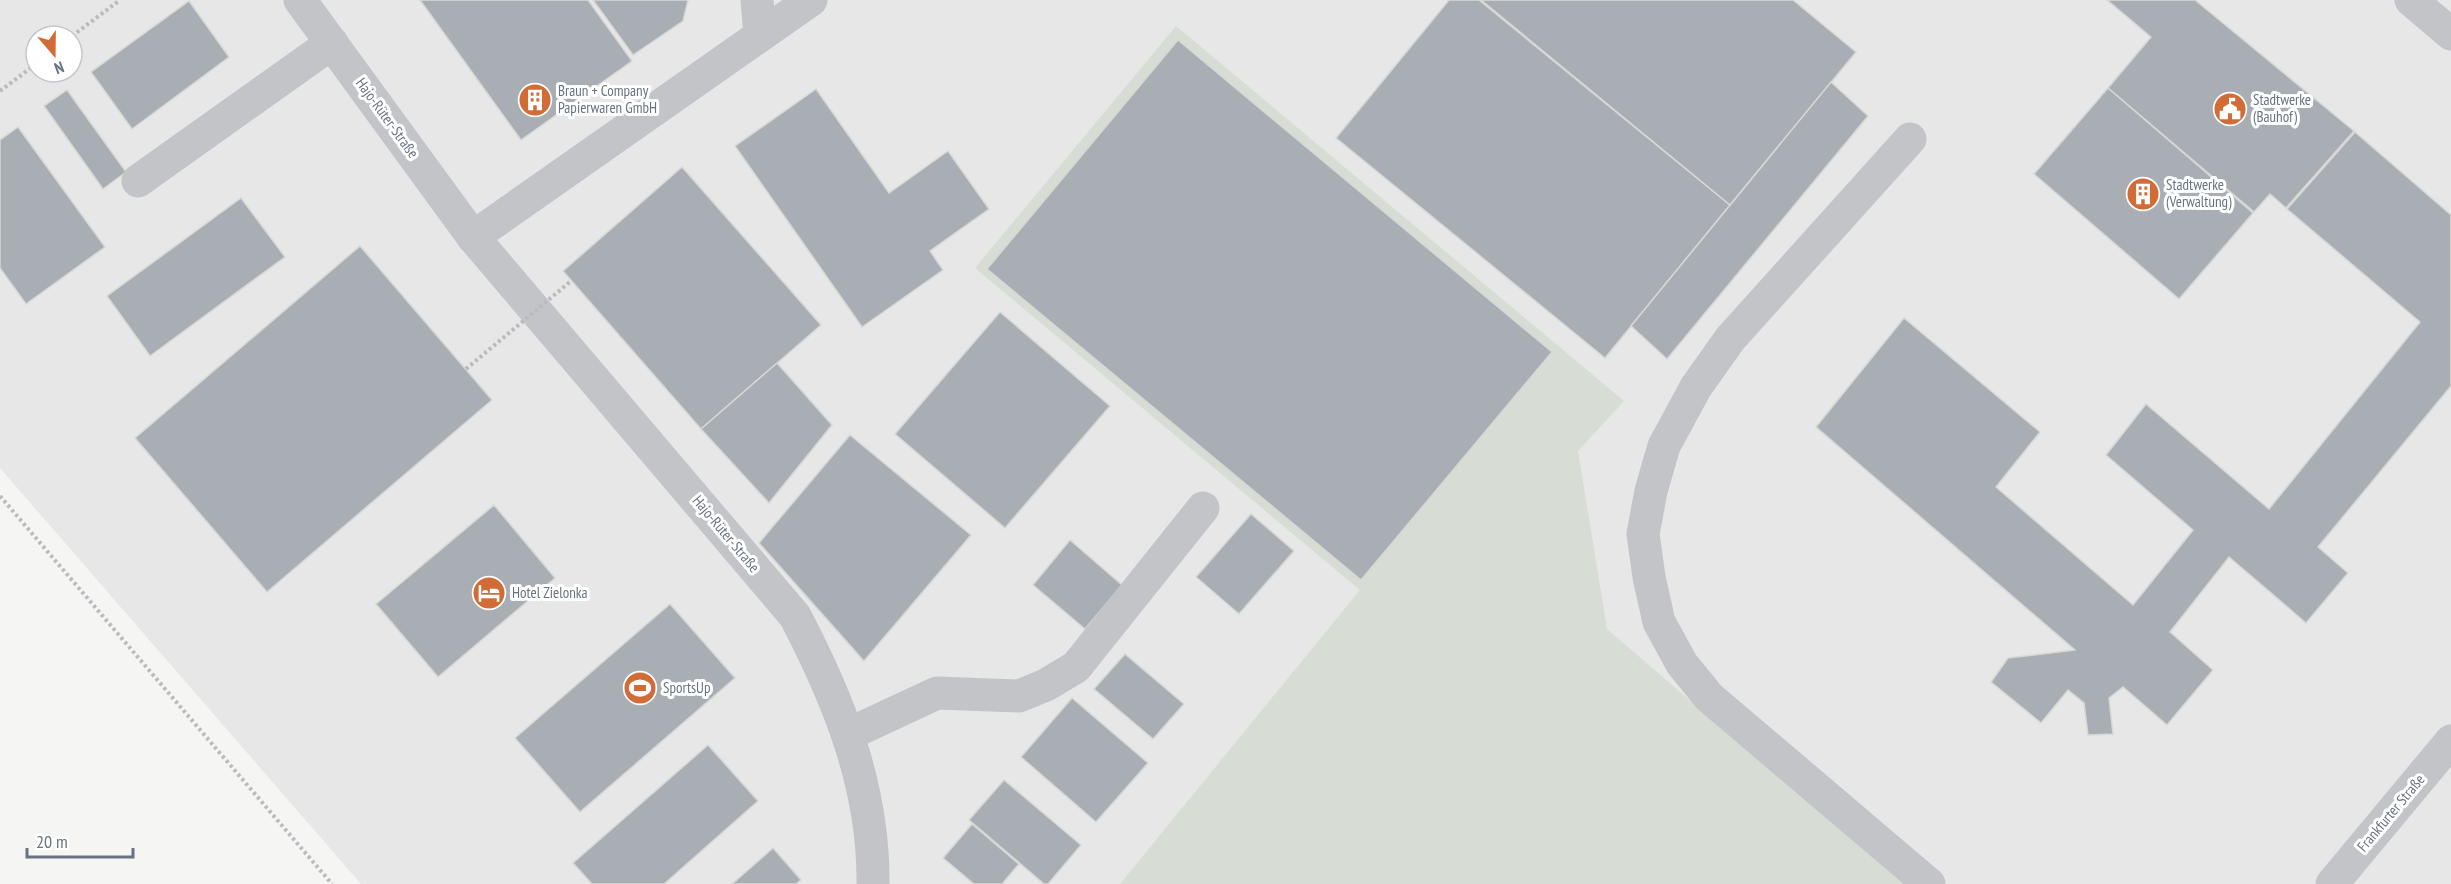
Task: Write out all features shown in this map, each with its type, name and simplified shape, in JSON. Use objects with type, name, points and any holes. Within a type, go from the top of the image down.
[{"type":"street","name":"Hajo-Rüter-Straße","points":[[300,0],[473,237],[795,616],[828,680],[849,734],[865,796],[873,884]]},
{"type":"street","points":[[757,0],[760,35]]},
{"type":"street","points":[[473,237],[811,0]]},
{"type":"street","points":[[2411,0],[2451,34]]},
{"type":"street","points":[[138,181],[332,43]]},
{"type":"street","points":[[1910,139],[1730,339],[1695,387],[1665,446],[1651,491],[1643,534],[1659,622],[1682,664],[1709,697],[1929,884]]},
{"type":"street","points":[[849,734],[937,693],[1019,696],[1046,685],[1076,667],[1203,508]]},
{"type":"street","name":"Frankfurter Straße","points":[[2332,884],[2451,741]]},
{"type":"path","points":[[84,27],[120,0]]},
{"type":"path","points":[[0,91],[24,73]]},
{"type":"path","points":[[466,369],[572,281]]},
{"type":"path","points":[[0,496],[332,884]]},
{"type":"shaded area","points":[[0,0],[2451,0],[2451,884],[361,884],[0,468]]},
{"type":"shaded area","points":[[1176,26],[1624,401],[1578,451],[1607,629],[1903,884],[1120,884],[1360,590],[975,268]]},
{"type":"building","name":"Braun + Company Papierwaren GmbH","points":[[420,0],[588,0],[632,61],[521,140]]},
{"type":"building","points":[[593,0],[688,0],[683,21],[633,55]]},
{"type":"building","points":[[1449,0],[1479,0],[1730,205],[1605,358],[1336,138]]},
{"type":"building","points":[[1481,0],[1793,0],[1856,52],[1730,205]]},
{"type":"building","name":"Stadtwerke (Bauhof)","points":[[2107,0],[2195,0],[2354,131],[2286,208],[2270,194],[2254,212],[2108,88],[2151,37]]},
{"type":"building","points":[[189,1],[229,57],[132,129],[91,72]]},
{"type":"building","points":[[1178,40],[1552,352],[1361,580],[987,269]]},
{"type":"building","points":[[1831,82],[1868,116],[1667,359],[1631,326]]},
{"type":"building","name":"Stadtwerke (Verwaltung)","points":[[2108,88],[2253,213],[2179,299],[2034,174]]},
{"type":"building","points":[[816,89],[889,193],[948,151],[989,209],[930,251],[943,270],[862,327],[735,146]]},
{"type":"building","points":[[67,90],[126,172],[103,189],[44,106]]},
{"type":"building","points":[[18,127],[105,247],[26,304],[0,268],[0,140]]},
{"type":"building","points":[[2355,132],[2451,215],[2451,386],[2318,547],[2348,573],[2306,623],[2229,557],[2170,632],[2213,670],[2167,725],[2123,687],[2109,698],[2113,734],[2088,735],[2084,703],[2068,690],[2041,723],[1991,682],[2008,658],[2075,650],[1816,427],[1904,318],[2040,432],[1996,487],[2133,605],[2193,530],[2106,455],[2146,404],[2269,509],[2420,322],[2287,209]]},
{"type":"building","points":[[682,167],[821,325],[701,429],[563,271]]},
{"type":"building","points":[[241,198],[285,257],[150,356],[107,296]]},
{"type":"building","points":[[360,246],[492,400],[267,592],[135,438]]},
{"type":"building","points":[[1000,312],[1110,406],[1005,528],[895,434]]},
{"type":"building","points":[[777,363],[832,425],[769,503],[701,429]]},
{"type":"building","points":[[850,435],[971,535],[864,661],[759,543]]},
{"type":"building","points":[[494,505],[555,578],[438,677],[376,604]]},
{"type":"building","points":[[1251,514],[1294,551],[1239,614],[1196,577]]},
{"type":"building","points":[[1070,540],[1122,585],[1085,629],[1033,585]]},
{"type":"building","points":[[670,604],[735,678],[580,812],[515,738]]},
{"type":"building","points":[[1125,654],[1184,704],[1153,739],[1094,689]]},
{"type":"building","points":[[1072,698],[1148,763],[1096,822],[1021,757]]},
{"type":"building","points":[[708,745],[758,801],[664,884],[592,884],[573,863]]},
{"type":"building","points":[[1004,780],[1081,845],[1048,884],[1044,884],[969,820]]},
{"type":"building","points":[[972,824],[1019,864],[1002,884],[974,884],[943,858]]},
{"type":"building","points":[[773,848],[801,880],[796,884],[732,884]]},
{"type":"place","name":"Braun + Company Papierwaren GmbH","points":[[535,100]]},
{"type":"place","name":"Stadtwerke (Bauhof)","points":[[2230,109]]},
{"type":"place","name":"Stadtwerke (Verwaltung)","points":[[2143,194]]},
{"type":"place","name":"Hotel Zielonka","points":[[489,593]]},
{"type":"place","name":"SportsUp","points":[[640,688]]}]
